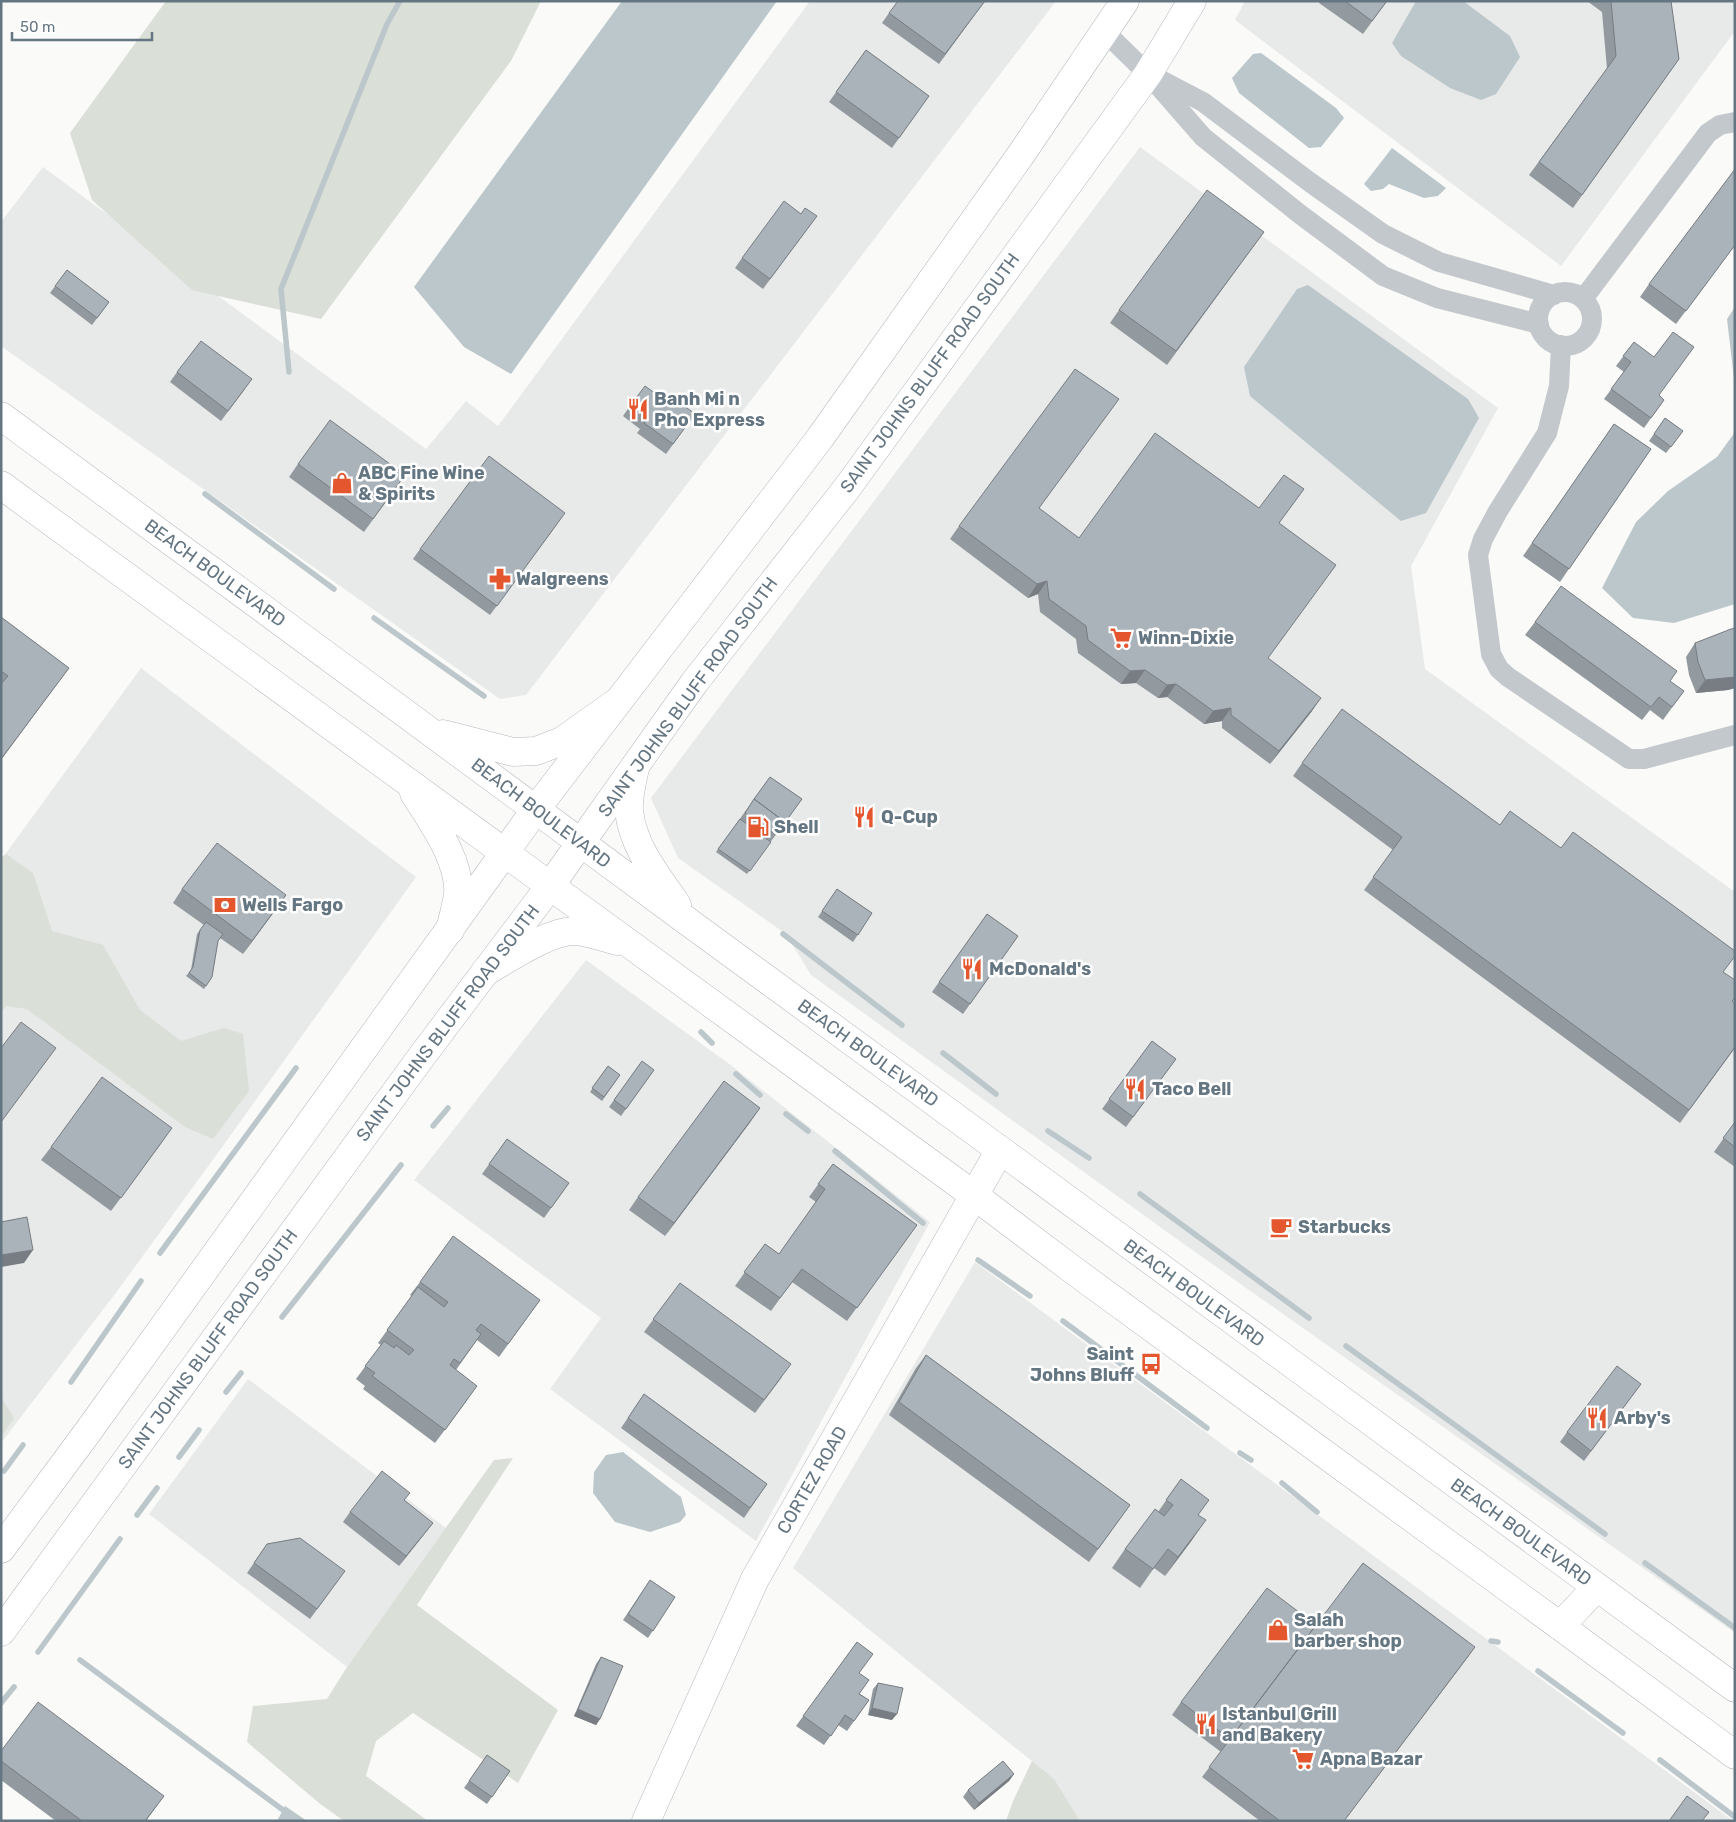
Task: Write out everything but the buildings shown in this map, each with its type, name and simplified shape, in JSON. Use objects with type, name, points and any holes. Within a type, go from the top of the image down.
[{"type":"main road","points":[[1,1549],[98,1418],[536,809],[820,438],[1125,1]]},
{"type":"main road","name":"SAINT JOHNS BLUFF ROAD SOUTH","points":[[1,1632],[422,1056],[550,886],[694,683],[847,488],[1148,74],[1192,1]]},
{"type":"main road","name":"BEACH BOULEVARD","points":[[1,416],[1735,1688]]},
{"type":"main road","points":[[1,485],[975,1196],[1073,1270],[1735,1755]]},
{"type":"main road","points":[[427,730],[513,752],[536,751],[562,741],[617,702]]},
{"type":"main road","points":[[635,768],[630,789],[629,810],[632,828],[643,855],[687,921]]},
{"type":"main road","points":[[408,783],[447,849],[457,875],[458,894],[450,930]]},
{"type":"main road","points":[[485,972],[530,946],[560,934],[576,931],[628,943]]},
{"type":"main road","name":"CORTEZ ROAD","points":[[646,1821],[755,1580],[1000,1150]]},
{"type":"main road","points":[[1560,1626],[1597,1587]]},
{"type":"street","points":[[1104,32],[1148,74],[1203,137],[1301,215],[1383,276],[1436,298],[1539,324]]},
{"type":"street","points":[[1148,74],[1203,102],[1383,234],[1439,262],[1554,294],[1569,292],[1576,294],[1588,305],[1592,313],[1590,330],[1585,338],[1570,345],[1554,343],[1547,338],[1539,324],[1538,315],[1547,299],[1554,294]]},
{"type":"street","points":[[1582,299],[1708,133],[1720,124],[1735,122]]},
{"type":"street","points":[[1561,345],[1559,386],[1547,433],[1498,511],[1483,539],[1478,554],[1491,654],[1499,669],[1508,677],[1629,759],[1644,759],[1735,735]]},
{"type":"shaded area","points":[[166,1],[541,1],[511,61],[321,319],[192,290],[92,200],[70,133]]},
{"type":"shaded area","points":[[622,1],[777,1],[511,374],[464,347],[414,287]]},
{"type":"shaded area","points":[[810,1],[1056,1],[526,695],[500,699],[1,346],[1,222],[43,167],[426,449],[466,401],[498,426]]},
{"type":"shaded area","points":[[1245,1],[1735,1],[1735,31],[1561,266],[1235,20]]},
{"type":"shaded area","points":[[1416,1],[1463,1],[1510,36],[1520,57],[1496,94],[1481,100],[1450,88],[1401,56],[1392,43]]},
{"type":"shaded area","points":[[1261,53],[1336,108],[1344,118],[1321,147],[1309,148],[1239,93],[1232,78],[1253,54]]},
{"type":"shaded area","points":[[1140,147],[1498,408],[1411,566],[1425,669],[1735,892],[1735,1633],[1174,1237],[811,975],[786,934],[678,858],[651,798]]},
{"type":"shaded area","points":[[1392,148],[1446,188],[1438,196],[1424,198],[1389,184],[1383,189],[1371,191],[1364,184]]},
{"type":"shaded area","points":[[1308,285],[1468,399],[1479,418],[1426,513],[1401,521],[1250,396],[1244,367],[1297,289]]},
{"type":"shaded area","points":[[1735,307],[1735,387],[1727,319]]},
{"type":"shaded area","points":[[1735,432],[1735,604],[1674,623],[1633,618],[1602,588],[1636,522],[1668,491],[1717,457]]},
{"type":"shaded area","points":[[141,668],[416,877],[118,1290],[1,1443],[1,860]]},
{"type":"shaded area","points":[[6,854],[33,873],[52,931],[103,945],[140,1010],[181,1041],[224,1028],[243,1034],[249,1091],[213,1139],[185,1127],[27,1009],[6,1006],[1,1013],[1,858]]},
{"type":"shaded area","points":[[586,960],[732,1066],[930,1222],[756,1541],[550,1389],[601,1318],[414,1180]]},
{"type":"shaded area","points":[[975,1262],[1733,1821],[1046,1821],[1054,1779],[793,1568]]},
{"type":"shaded area","points":[[248,1379],[446,1528],[347,1667],[149,1514]]},
{"type":"shaded area","points":[[1,1397],[14,1418],[1,1437]]},
{"type":"shaded area","points":[[623,1452],[681,1497],[686,1515],[680,1522],[650,1532],[615,1522],[593,1493],[594,1472],[606,1455]]},
{"type":"shaded area","points":[[513,1458],[417,1605],[558,1710],[518,1783],[413,1713],[376,1741],[366,1776],[428,1821],[344,1821],[319,1803],[247,1742],[253,1706],[327,1699],[347,1667],[494,1460]]},
{"type":"shaded area","points":[[1032,1761],[1054,1779],[1080,1821],[1006,1821],[1013,1801]]},
{"type":"shaded area","points":[[285,1806],[307,1821],[277,1821]]},
{"type":"waterway","points":[[289,372],[281,289],[387,24],[400,1]]},
{"type":"waterway","points":[[205,494],[334,589]]},
{"type":"waterway","points":[[374,618],[484,696]]},
{"type":"waterway","points":[[783,934],[902,1025]]},
{"type":"waterway","points":[[701,1032],[712,1043]]},
{"type":"waterway","points":[[943,1053],[996,1094]]},
{"type":"waterway","points":[[160,1253],[296,1068]]},
{"type":"waterway","points":[[736,1074],[760,1095]]},
{"type":"waterway","points":[[433,1126],[448,1108]]},
{"type":"waterway","points":[[786,1114],[808,1131]]},
{"type":"waterway","points":[[1048,1131],[1089,1158]]},
{"type":"waterway","points":[[835,1151],[923,1223]]},
{"type":"waterway","points":[[282,1317],[401,1165]]},
{"type":"waterway","points":[[1140,1194],[1309,1318]]},
{"type":"waterway","points":[[978,1260],[1030,1296]]},
{"type":"waterway","points":[[71,1382],[141,1281]]},
{"type":"waterway","points":[[1063,1321],[1207,1428]]},
{"type":"waterway","points":[[1346,1346],[1605,1534]]},
{"type":"waterway","points":[[226,1392],[241,1373]]},
{"type":"waterway","points":[[179,1457],[199,1430]]},
{"type":"waterway","points":[[4,1471],[23,1445]]},
{"type":"waterway","points":[[1240,1453],[1251,1460]]},
{"type":"waterway","points":[[1282,1483],[1317,1512]]},
{"type":"waterway","points":[[137,1515],[157,1488]]},
{"type":"waterway","points":[[38,1652],[120,1539]]},
{"type":"waterway","points":[[1645,1563],[1735,1628]]},
{"type":"waterway","points":[[1491,1641],[1498,1642]]},
{"type":"waterway","points":[[80,1660],[283,1810]]},
{"type":"waterway","points":[[1538,1671],[1623,1733]]},
{"type":"waterway","points":[[1,1703],[14,1687]]},
{"type":"waterway","points":[[1660,1760],[1735,1817]]},
{"type":"place","name":"Banh Mi n Pho Express","points":[[638,409]]},
{"type":"place","name":"ABC Fine Wine & Spirits","points":[[342,483]]},
{"type":"place","name":"Walgreens","points":[[500,579]]},
{"type":"place","name":"Winn-Dixie","points":[[1121,638]]},
{"type":"place","name":"Q-Cup","points":[[864,817]]},
{"type":"place","name":"Shell","points":[[758,827]]},
{"type":"place","name":"Wells Fargo","points":[[225,905]]},
{"type":"place","name":"McDonald's","points":[[972,969]]},
{"type":"place","name":"Taco Bell","points":[[1135,1089]]},
{"type":"place","name":"Starbucks","points":[[1281,1227]]},
{"type":"place","name":"Saint Johns Bluff","points":[[1151,1364]]},
{"type":"place","name":"Arby's","points":[[1597,1418]]},
{"type":"place","name":"Salah barber shop","points":[[1278,1630]]},
{"type":"place","name":"Istanbul Grill and Bakery","points":[[1206,1724]]},
{"type":"place","name":"Apna Bazar","points":[[1303,1759]]}]
